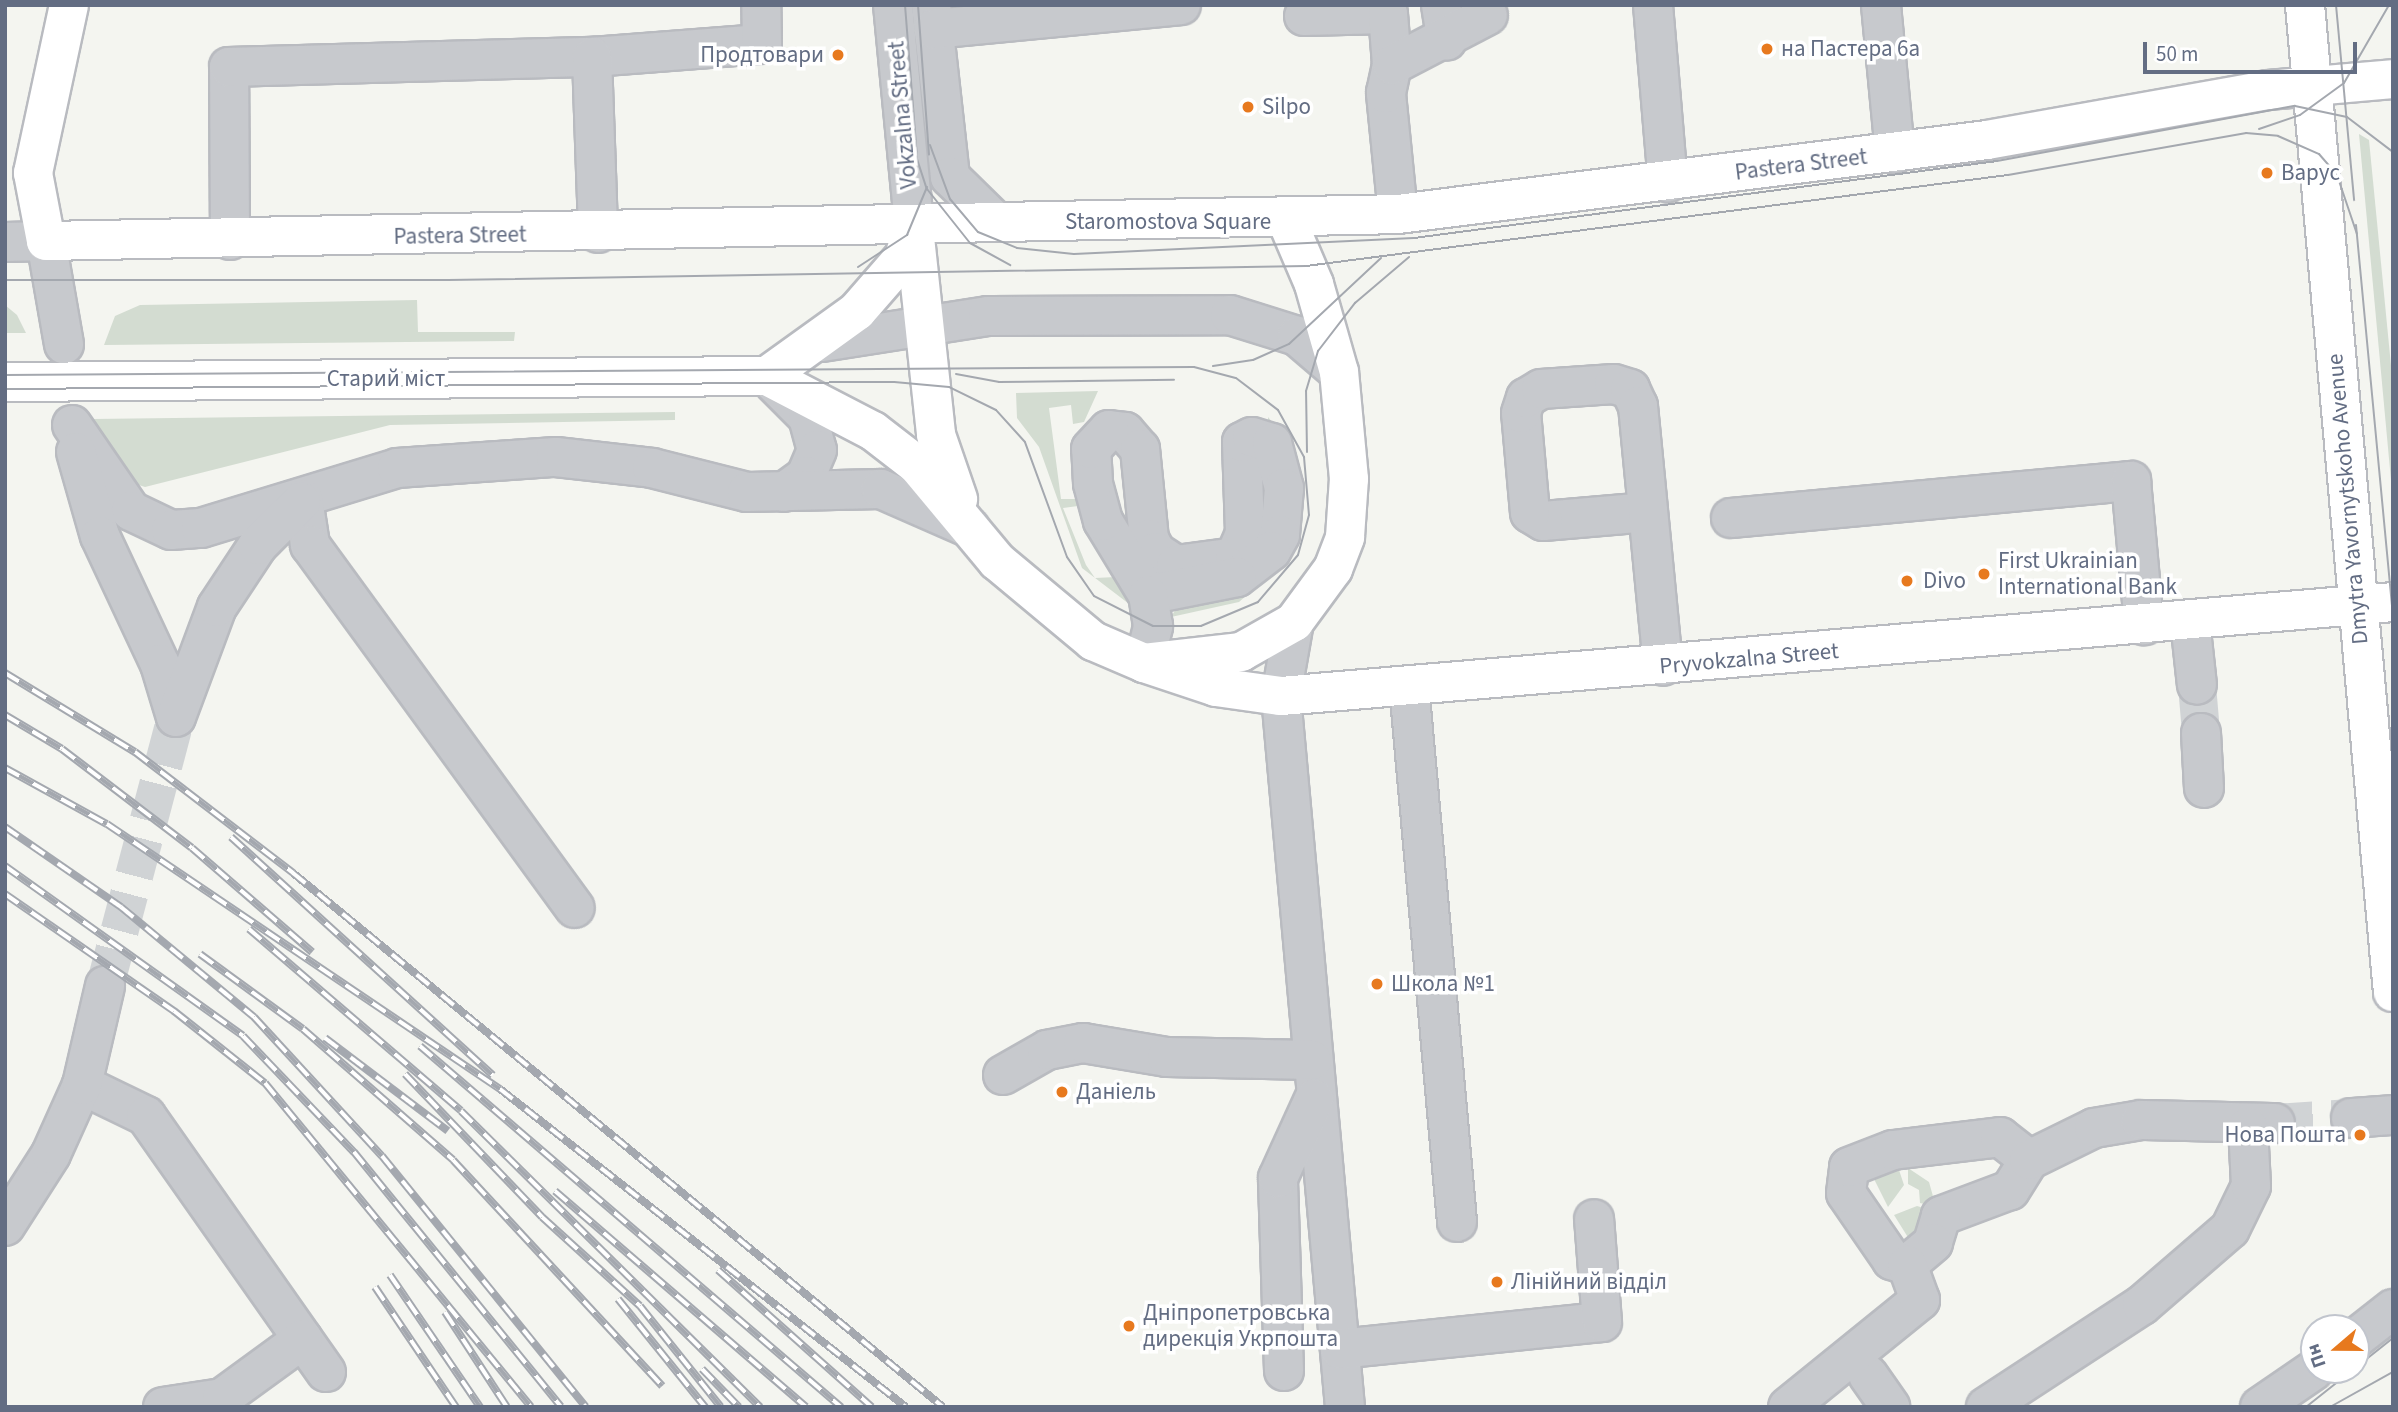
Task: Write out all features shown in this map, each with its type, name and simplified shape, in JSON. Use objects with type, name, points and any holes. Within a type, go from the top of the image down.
[{"type":"main road","points":[[46,241],[33,173],[69,5]]},
{"type":"main road","name":"Dmytra Yavornytskoho Avenue","points":[[2305,5],[2312,85],[2375,603],[2393,992]]},
{"type":"main road","name":"Pastera Street","points":[[1287,221],[1398,214],[1895,153],[2312,85],[2393,79]]},
{"type":"main road","name":"Staromostova Square","points":[[914,225],[996,222],[1287,221],[1330,332],[1339,372],[1349,479],[1345,537],[1333,569],[1294,622],[1271,639],[1213,660],[1144,663]]},
{"type":"main road","points":[[914,225],[936,435],[972,529]]},
{"type":"main road","points":[[767,376],[822,342],[894,270],[914,225]]},
{"type":"main road","name":"Pastera Street","points":[[46,241],[230,240],[914,225]]},
{"type":"main road","points":[[767,376],[873,431],[917,465],[972,529],[1055,616],[1144,663]]},
{"type":"main road","name":"Старий міст","points":[[5,382],[767,376]]},
{"type":"main road","name":"Pryvokzalna Street","points":[[1144,663],[1216,687],[1281,696],[1663,666],[2375,603]]},
{"type":"street","points":[[230,240],[229,67],[592,57],[762,44],[761,5]]},
{"type":"street","name":"Vokzalna Street","points":[[893,5],[914,225]]},
{"type":"street","points":[[932,17],[1181,5]]},
{"type":"street","points":[[1653,5],[1668,181]]},
{"type":"street","points":[[1881,5],[1895,153]]},
{"type":"street","points":[[1304,16],[1388,14],[1392,65],[1386,93],[1398,214]]},
{"type":"street","points":[[1392,65],[1444,23],[1488,15]]},
{"type":"street","name":"Vokzalna Street","points":[[932,17],[950,177],[996,222]]},
{"type":"street","points":[[592,57],[598,233]]},
{"type":"street","name":"Pastera Street","points":[[5,242],[46,241]]},
{"type":"street","points":[[46,241],[64,345]]},
{"type":"street","points":[[822,342],[988,316],[1230,315],[1297,336],[1339,372]]},
{"type":"street","points":[[767,376],[796,402],[815,434],[814,464],[784,492]]},
{"type":"street","points":[[303,499],[258,545],[217,607],[176,718],[160,664],[100,536],[72,425],[113,492],[151,524],[201,528],[303,499],[397,468],[506,458],[607,461],[737,491],[881,489],[972,529]]},
{"type":"street","points":[[1144,663],[1153,626],[1148,596],[1103,521],[1093,483],[1095,440],[1119,430],[1135,440],[1149,539],[1156,552],[1176,565],[1236,557],[1245,533],[1242,442],[1251,437],[1272,443],[1284,488],[1280,535],[1271,551],[1237,577],[1148,596]]},
{"type":"street","points":[[1731,518],[2131,481],[2144,625]]},
{"type":"street","points":[[303,499],[310,545],[575,908]]},
{"type":"street","points":[[1648,512],[1663,666]]},
{"type":"street","points":[[2190,621],[2197,685]]},
{"type":"street","points":[[1294,622],[1281,696],[1314,1099],[1345,1407]]},
{"type":"street","points":[[1409,686],[1457,1222]]},
{"type":"street","points":[[2201,733],[2204,788]]},
{"type":"street","points":[[5,1226],[51,1154],[82,1085],[106,986]]},
{"type":"street","points":[[1003,1075],[1047,1050],[1083,1043],[1167,1057],[1312,1060]]},
{"type":"street","points":[[82,1085],[146,1116],[326,1372]]},
{"type":"street","points":[[1284,1371],[1278,1178],[1314,1099]]},
{"type":"street","points":[[2351,1118],[2393,1115]]},
{"type":"street","points":[[1907,1265],[1933,1242],[1941,1216],[2010,1190],[2029,1160],[2094,1128],[2141,1120],[2262,1125],[2251,1186],[2230,1229],[2142,1305],[1986,1407]]},
{"type":"street","points":[[1907,1265],[1892,1260],[1846,1193],[1849,1167],[1893,1150],[2000,1138],[2029,1160]]},
{"type":"street","points":[[1340,1349],[1602,1322],[1594,1219]]},
{"type":"street","points":[[1788,1407],[1920,1300],[1907,1265]]},
{"type":"street","points":[[2370,1327],[2393,1309]]},
{"type":"street","points":[[163,1407],[222,1398],[303,1339]]},
{"type":"street","points":[[1868,1376],[1890,1407]]},
{"type":"street","points":[[2260,1407],[2300,1380]]},
{"type":"shaded area","points":[[2359,134],[2369,140],[2393,386],[2393,502]]},
{"type":"shaded area","points":[[417,300],[418,332],[515,332],[514,341],[104,345],[115,316],[140,305]]},
{"type":"shaded area","points":[[5,305],[17,315],[26,333],[5,333]]},
{"type":"shaded area","points":[[1098,391],[1084,422],[1073,424],[1071,405],[1049,408],[1061,499],[1078,499],[1078,506],[1063,508],[1086,565],[1095,578],[1082,568],[1039,447],[1017,418],[1016,393]]},
{"type":"shaded area","points":[[675,412],[675,420],[390,425],[145,487],[123,480],[99,444],[92,419]]},
{"type":"shaded area","points":[[1268,417],[1279,431],[1274,571],[1239,602],[1171,617],[1177,607],[1271,567]]},
{"type":"shaded area","points":[[1116,577],[1137,610],[1095,578]]},
{"type":"shaded area","points":[[1897,1164],[1904,1185],[1888,1207],[1872,1175]]},
{"type":"shaded area","points":[[1908,1168],[1929,1182],[1936,1207],[1920,1203],[1919,1190],[1908,1184]]},
{"type":"shaded area","points":[[1917,1206],[1934,1211],[1934,1220],[1909,1239],[1894,1215]]},
{"type":"tunnel","points":[[2197,685],[2201,733]]},
{"type":"tunnel","points":[[105,986],[176,717]]},
{"type":"tunnel","points":[[2275,1123],[2351,1118]]},
{"type":"tram line","points":[[905,5],[917,159],[927,189],[970,243],[1010,265]]},
{"type":"tram line","points":[[918,5],[929,155]]},
{"type":"tram line","points":[[2336,5],[2354,200]]},
{"type":"tram line","points":[[2259,129],[2300,115],[2344,83],[2389,5]]},
{"type":"tram line","points":[[930,145],[950,199],[978,232],[1017,248],[1074,254],[1414,238],[1997,161],[2295,106],[2347,117],[2393,152]]},
{"type":"tram line","points":[[5,280],[448,280],[1306,266],[2008,175],[2246,133],[2278,136],[2319,154],[2337,175],[2357,234]]},
{"type":"tram line","points":[[858,267],[907,235],[927,187]]},
{"type":"tram line","points":[[2356,225],[2393,616]]},
{"type":"tram line","points":[[1307,452],[1306,391],[1318,351],[1355,303],[1409,257]]},
{"type":"tram line","points":[[1213,366],[1253,360],[1289,344],[1381,258]]},
{"type":"tram line","points":[[5,375],[1194,367],[1236,378],[1278,410],[1304,457],[1309,515],[1298,555],[1258,602],[1201,626],[1153,626],[1094,596],[1067,557],[1025,442],[996,410],[949,387],[894,382],[5,389]]},
{"type":"tram line","points":[[956,374],[999,382],[1174,380]]},
{"type":"tram line","points":[[2306,1407],[2393,1338]]},
{"type":"tram line","points":[[2330,1407],[2393,1372]]},
{"type":"railway","points":[[5,673],[135,752],[293,873],[943,1407]]},
{"type":"railway","points":[[5,715],[62,749],[192,848],[312,952]]},
{"type":"railway","points":[[5,768],[107,824],[500,1089],[906,1407]]},
{"type":"railway","points":[[5,827],[121,907],[254,1017],[382,1156],[586,1407]]},
{"type":"railway","points":[[231,837],[493,1075]]},
{"type":"railway","points":[[5,866],[243,1036],[354,1152],[561,1407]]},
{"type":"railway","points":[[5,894],[174,1011],[265,1083],[531,1407]]},
{"type":"railway","points":[[249,929],[461,1111],[760,1407]]},
{"type":"railway","points":[[200,954],[303,1029],[453,1160],[662,1386]]},
{"type":"railway","points":[[325,1038],[448,1131]]},
{"type":"railway","points":[[420,1046],[841,1407]]},
{"type":"railway","points":[[405,1074],[542,1217],[640,1306],[721,1407]]},
{"type":"railway","points":[[555,1191],[806,1407]]},
{"type":"railway","points":[[718,1270],[872,1407]]},
{"type":"railway","points":[[390,1275],[480,1407]]},
{"type":"railway","points":[[375,1287],[456,1407]]},
{"type":"railway","points":[[618,1299],[705,1407]]},
{"type":"railway","points":[[445,1312],[507,1407]]},
{"type":"railway","points":[[702,1369],[739,1407]]},
{"type":"place","name":"на Пастера 6а","points":[[1767,49]]},
{"type":"place","name":"Продтовари","points":[[838,55]]},
{"type":"place","name":"Silpo","points":[[1248,107]]},
{"type":"place","name":"Варус","points":[[2267,173]]},
{"type":"place","name":"First Ukrainian International Bank","points":[[1984,574]]},
{"type":"place","name":"Divo","points":[[1907,581]]},
{"type":"place","name":"Школа №1","points":[[1377,984]]},
{"type":"place","name":"Даніель","points":[[1062,1092]]},
{"type":"place","name":"Нова Пошта","points":[[2360,1135]]},
{"type":"place","name":"Лінійний відділ","points":[[1497,1282]]},
{"type":"place","name":"Дніпропетровська дирекція Укрпошта","points":[[1129,1326]]}]
